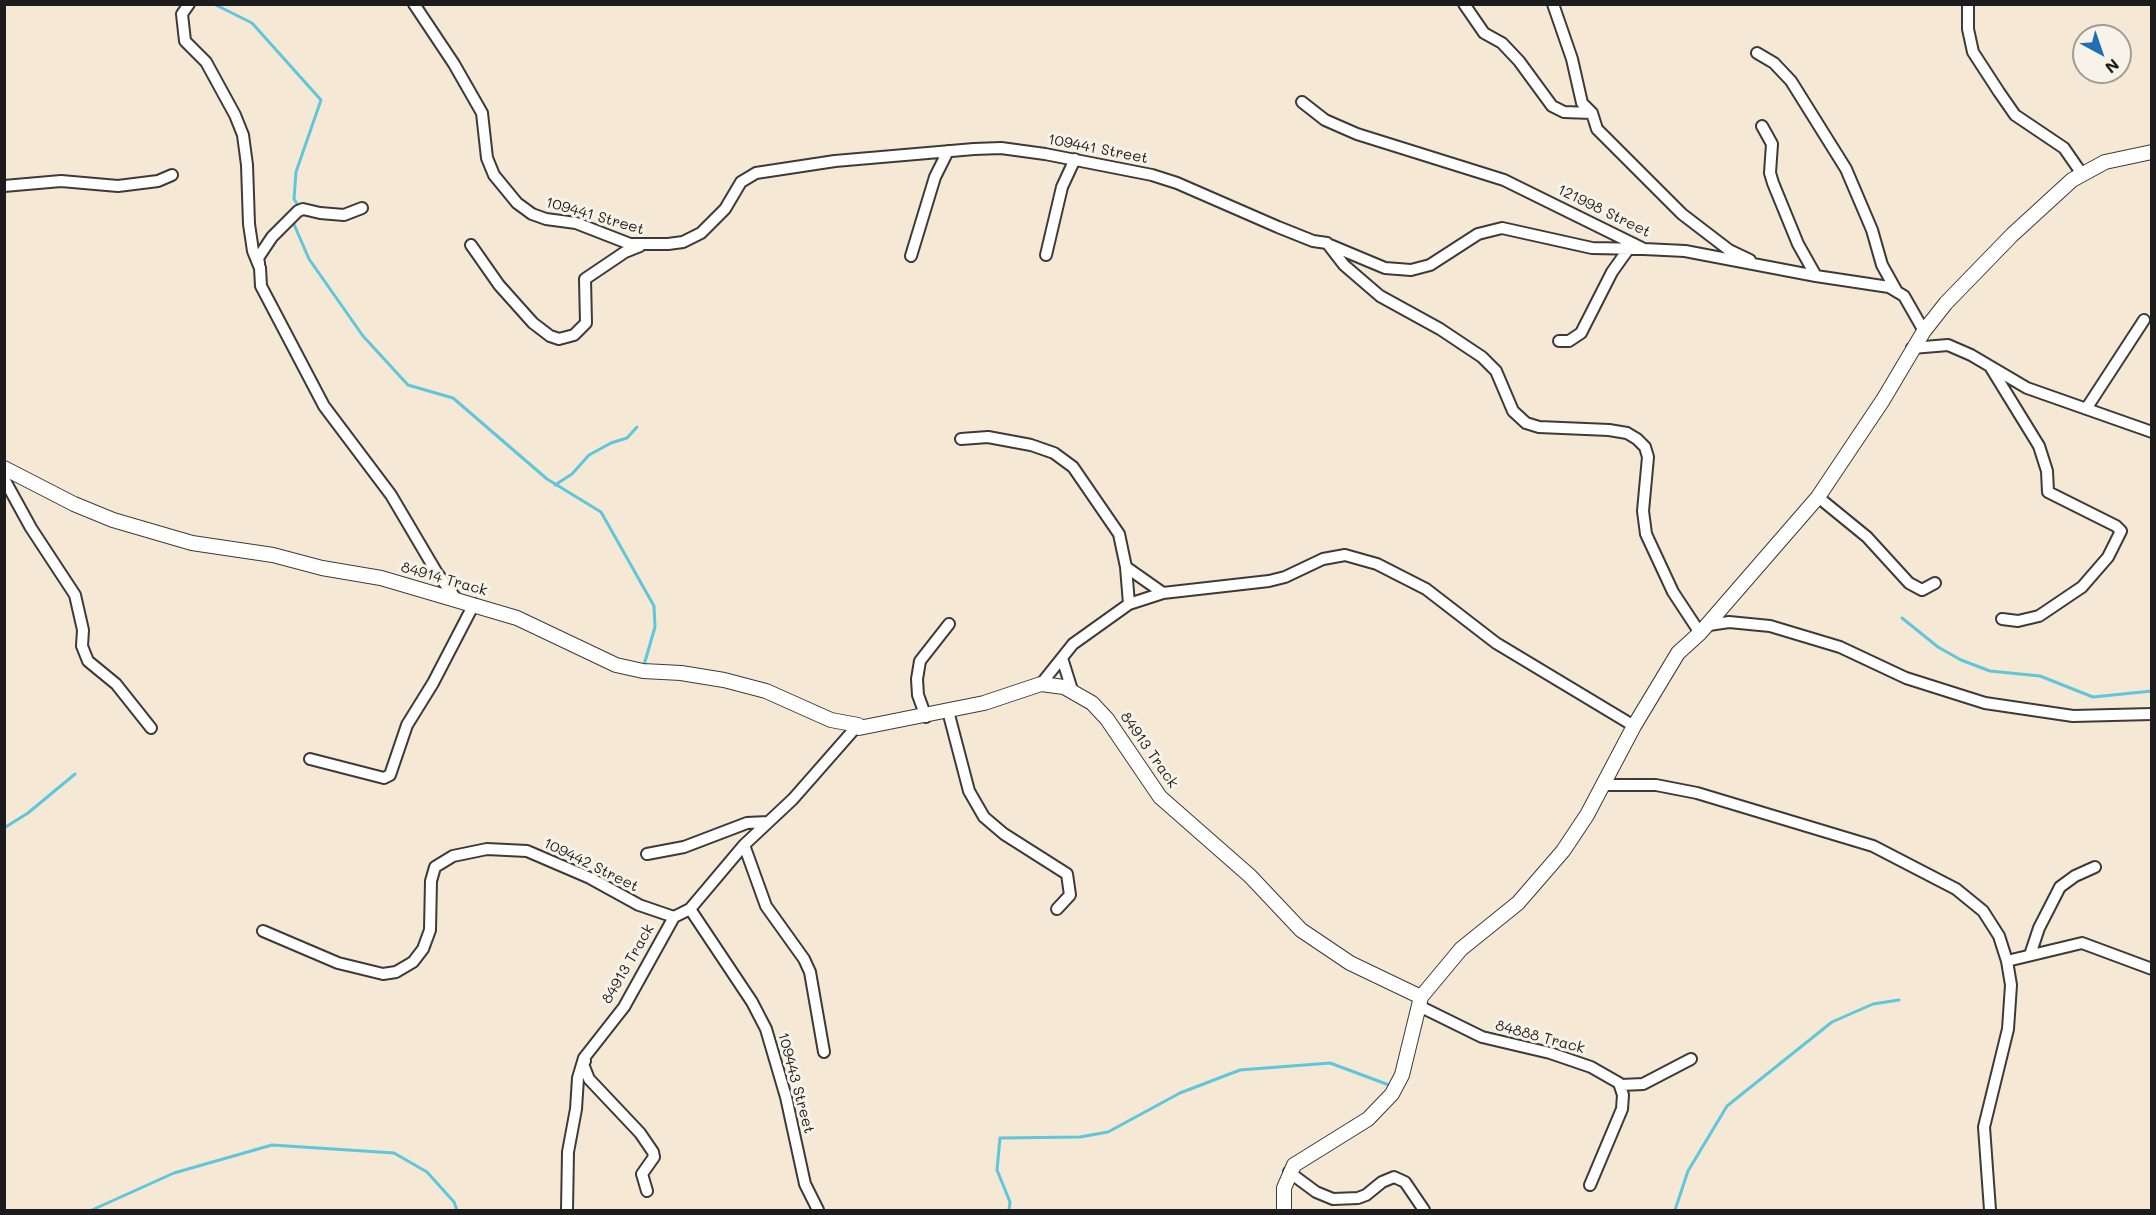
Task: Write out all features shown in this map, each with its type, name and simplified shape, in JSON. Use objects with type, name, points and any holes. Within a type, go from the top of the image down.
[{"type":"street","points":[[189,4],[182,14],[185,41],[206,62],[240,124],[247,165],[249,224],[253,251],[260,268]]},
{"type":"street","name":"109441 Street","points":[[414,4],[454,64],[479,107],[484,122],[489,166],[500,185],[532,214],[546,219],[576,223],[618,241],[640,246],[683,242],[701,233],[725,209],[741,182],[756,173],[835,161],[1001,148],[1075,159],[1177,183],[1278,227],[1313,241],[1327,243],[1385,268],[1412,270],[1430,265],[1478,234],[1502,228],[1592,248],[1627,251],[1644,249]]},
{"type":"street","points":[[1464,4],[1484,33],[1502,44],[1519,61],[1552,106],[1564,112],[1592,113]]},
{"type":"street","points":[[1553,4],[1572,59],[1582,103],[1592,113],[1597,129],[1682,214],[1729,250],[1767,267]]},
{"type":"street","points":[[1968,4],[1968,29],[1973,52],[1999,92],[2015,114],[2064,148],[2082,174]]},
{"type":"street","points":[[1757,53],[1780,68],[1797,88],[1846,169],[1872,230],[1882,265],[1896,290],[1911,306],[1924,331]]},
{"type":"street","name":"121998 Street","points":[[1302,102],[1325,120],[1348,131],[1504,180],[1644,249],[1685,251],[1816,276],[1880,285],[1896,290]]},
{"type":"street","points":[[1762,126],[1772,144],[1770,173],[1773,183],[1798,244],[1816,276]]},
{"type":"street","points":[[911,256],[935,177],[948,151]]},
{"type":"street","points":[[1700,633],[1818,496],[1883,400],[1912,348],[1959,288],[2012,235],[2082,174],[2105,162],[2151,152]]},
{"type":"street","points":[[1046,255],[1062,187],[1075,159]]},
{"type":"street","points":[[4,186],[61,181],[118,186],[158,181],[172,175]]},
{"type":"street","points":[[362,208],[344,215],[303,209],[292,214],[258,258],[261,286],[324,406],[391,495],[437,573],[457,600]]},
{"type":"street","points":[[1327,243],[1344,264],[1380,296],[1440,329],[1482,357],[1496,371],[1519,419],[1539,427],[1627,433],[1645,447],[1648,472],[1643,512],[1646,534],[1673,592],[1700,633]]},
{"type":"street","points":[[471,245],[499,285],[533,323],[550,336],[559,339],[574,335],[586,323],[585,279],[625,252],[640,246]]},
{"type":"street","points":[[1559,341],[1569,341],[1581,333],[1612,272],[1627,251]]},
{"type":"street","points":[[2086,409],[2145,320]]},
{"type":"street","points":[[1912,348],[1948,345],[1971,355],[2027,388],[2151,432]]},
{"type":"street","points":[[1991,368],[2043,455],[2047,471],[2048,492],[2116,526],[2121,531],[2108,557],[2082,587],[2039,616],[2018,621],[2002,619]]},
{"type":"street","points":[[961,439],[988,437],[1014,441],[1054,453],[1067,461],[1082,478],[1115,526],[1122,542],[1129,604]]},
{"type":"street","name":"84914 Track","points":[[4,468],[74,504],[171,537],[381,578],[517,618],[616,665],[643,671],[681,673],[724,680],[766,691],[831,720],[863,726]]},
{"type":"street","points":[[4,479],[31,528],[75,595],[83,630],[82,646],[88,661],[116,684],[151,728]]},
{"type":"street","points":[[1818,496],[1868,537],[1909,583],[1922,590],[1935,583]]},
{"type":"street","points":[[1041,684],[1073,644],[1129,604],[1163,593],[1285,578],[1336,556],[1359,558],[1399,573],[1426,589],[1496,643],[1634,726]]},
{"type":"street","points":[[1126,567],[1163,593]]},
{"type":"street","points":[[310,759],[384,778],[390,775],[407,725],[433,683],[474,604]]},
{"type":"street","points":[[1284,1210],[1284,1188],[1294,1165],[1368,1119],[1392,1094],[1402,1075],[1420,1001],[1461,949],[1518,903],[1545,874],[1578,829],[1604,785],[1634,726],[1678,653],[1709,625],[1729,622],[1770,626],[1840,647],[1905,678],[1985,703],[2073,716],[2151,714]]},
{"type":"street","points":[[926,717],[918,695],[917,679],[920,661],[949,624]]},
{"type":"street","points":[[1062,658],[1072,690]]},
{"type":"street","name":"84913 Track","points":[[567,1210],[568,1152],[576,1109],[580,1065],[624,1007],[674,917],[690,909],[744,845],[863,726],[926,717],[984,703],[1041,684],[1072,690],[1092,703],[1107,719],[1147,779],[1172,810],[1235,862],[1301,930],[1350,963],[1420,1001]]},
{"type":"street","points":[[948,711],[969,791],[984,817],[1004,834],[1067,874],[1070,895],[1057,909]]},
{"type":"street","points":[[1604,785],[1656,785],[1697,793],[1873,846],[1939,879],[1973,901],[1993,924],[2007,961],[2011,986],[2009,1019],[1983,1127],[1990,1210]]},
{"type":"street","points":[[647,854],[684,847],[747,823],[768,822]]},
{"type":"street","points":[[744,845],[766,906],[810,972],[824,1053]]},
{"type":"street","name":"109442 Street","points":[[263,931],[338,963],[383,974],[396,972],[413,962],[423,949],[430,930],[431,881],[435,867],[453,856],[487,849],[527,851],[590,878],[639,905],[674,917]]},
{"type":"street","points":[[2030,955],[2039,928],[2060,887],[2074,876],[2095,867]]},
{"type":"street","name":"109443 Street","points":[[690,909],[752,1002],[766,1029],[786,1097],[805,1184],[818,1210]]},
{"type":"street","points":[[2007,961],[2082,943],[2151,969]]},
{"type":"street","name":"84888 Track","points":[[1420,1001],[1482,1037],[1510,1046],[1536,1049],[1591,1067],[1621,1085]]},
{"type":"street","points":[[590,1051],[583,1065],[589,1079],[640,1133],[653,1152],[654,1157],[642,1174],[647,1191]]},
{"type":"street","points":[[1590,1185],[1622,1109],[1621,1085],[1643,1084],[1691,1059]]},
{"type":"street","points":[[1289,1172],[1316,1192],[1333,1199],[1358,1198],[1366,1195],[1382,1182],[1395,1177],[1405,1182],[1424,1210]]},
{"type":"waterway","points":[[214,4],[252,23],[321,100],[296,172],[294,199],[299,207]]},
{"type":"waterway","points":[[293,222],[309,259],[363,336],[408,385],[453,398],[547,479],[601,512],[654,606],[655,627],[644,665]]},
{"type":"waterway","points":[[555,485],[572,474],[589,455],[611,443],[627,438],[637,427]]},
{"type":"waterway","points":[[1902,618],[1938,647],[1961,660],[1990,671],[2040,676],[2093,697],[2152,691]]},
{"type":"waterway","points":[[4,828],[28,813],[75,774]]},
{"type":"waterway","points":[[1675,1210],[1688,1171],[1727,1106],[1832,1022],[1873,1004],[1899,1000]]},
{"type":"waterway","points":[[1009,1210],[1010,1202],[997,1170],[1000,1138],[1080,1137],[1108,1132],[1180,1093],[1240,1070],[1330,1063],[1389,1085]]},
{"type":"waterway","points":[[92,1210],[174,1173],[272,1145],[394,1153],[427,1172],[454,1202],[457,1210]]},
{"type":"waterway","points":[[2152,1154],[2152,1173]]}]
